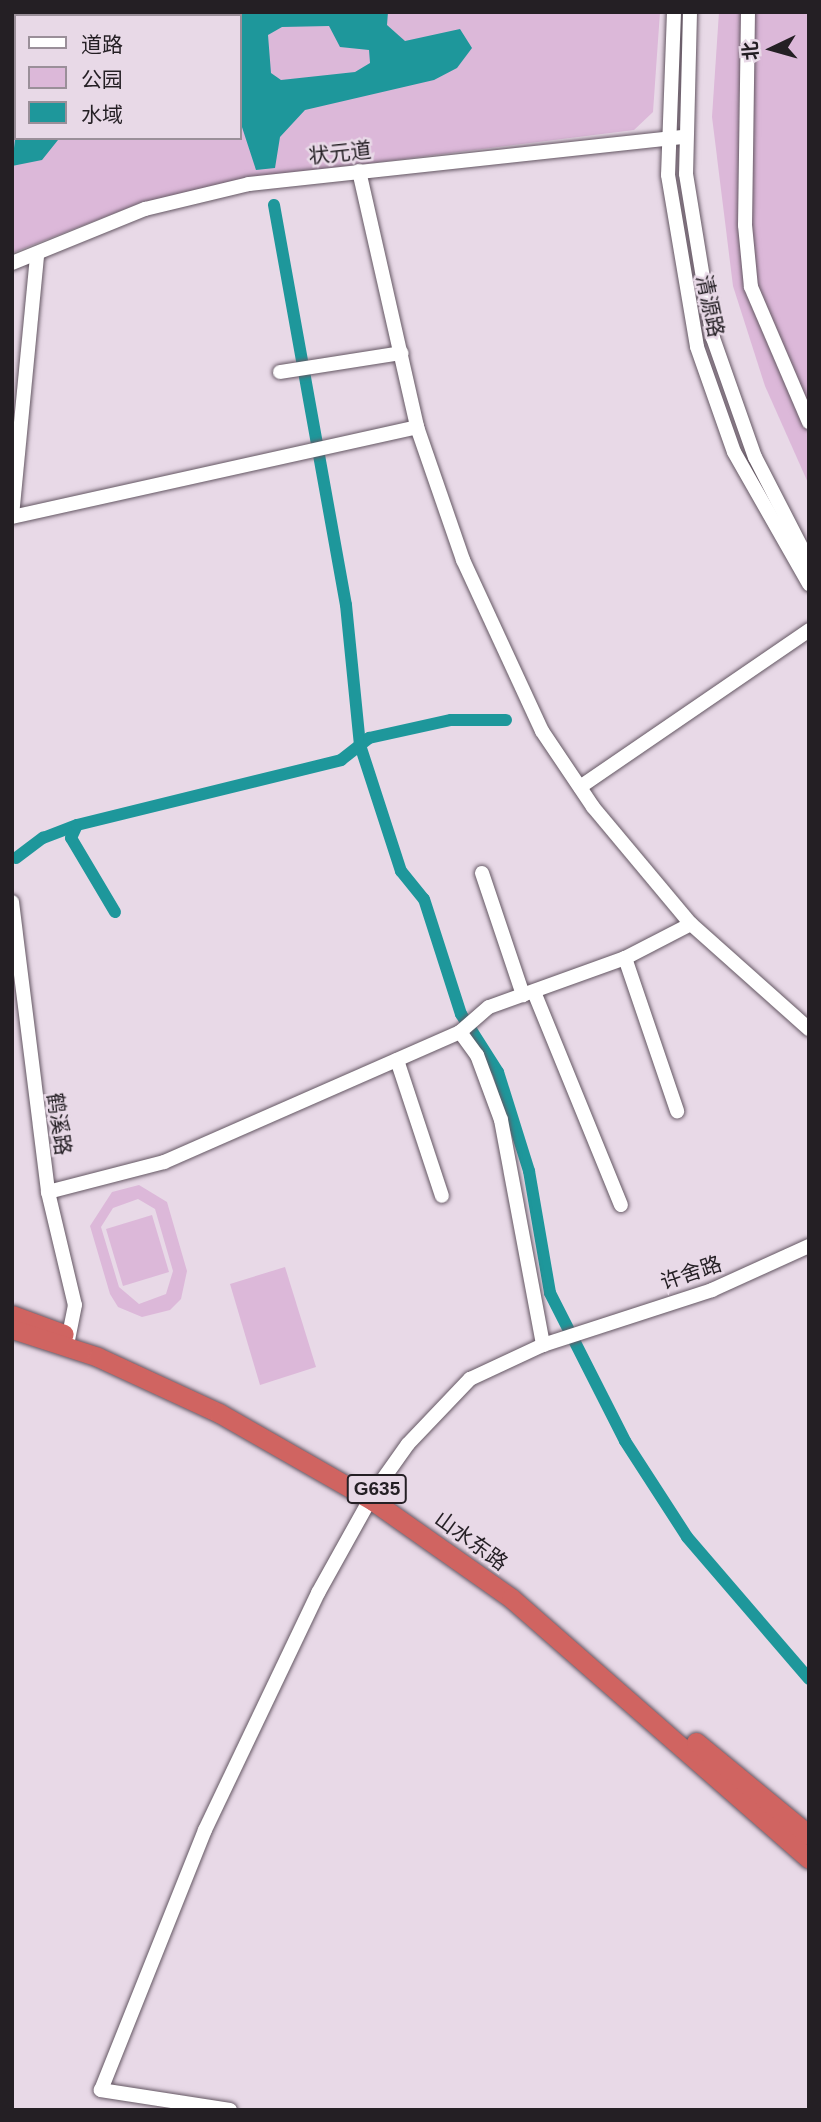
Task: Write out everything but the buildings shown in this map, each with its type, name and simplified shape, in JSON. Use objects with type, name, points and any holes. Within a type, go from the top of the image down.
[{"type":"highway","name":"山水东路","points":[[12,1315],[219,1413],[375,1495],[528,1597],[809,1835]]},
{"type":"highway","name":"山水东路","points":[[12,1329],[69,1342]]},
{"type":"highway","name":"山水东路","points":[[375,1495],[511,1598],[809,1859]]},
{"type":"street","name":"清源路","points":[[674,12],[667,139],[682,280],[714,403],[760,503],[809,584]]},
{"type":"street","name":"清源路","points":[[690,12],[684,137],[696,254],[729,391],[809,562]]},
{"type":"street","points":[[748,12],[746,225],[751,287],[809,422]]},
{"type":"street","name":"状元道","points":[[12,263],[145,209],[249,184],[684,137]]},
{"type":"street","points":[[359,171],[417,427],[503,656],[580,787],[691,924],[809,1029]]},
{"type":"street","points":[[37,254],[12,517],[345,446],[417,427]]},
{"type":"street","points":[[279,372],[402,353]]},
{"type":"street","points":[[580,787],[809,631]]},
{"type":"street","points":[[482,873],[529,994],[621,1205]]},
{"type":"street","name":"鹤溪路","points":[[12,902],[48,1192],[75,1305],[69,1342]]},
{"type":"street","points":[[48,1192],[164,1162],[461,1032],[487,1008],[625,958],[691,924]]},
{"type":"street","points":[[625,958],[677,1111]]},
{"type":"street","points":[[461,1032],[477,1055],[501,1120],[546,1344]]},
{"type":"street","points":[[397,1060],[442,1196]]},
{"type":"street","name":"许舍路","points":[[230,2110],[101,2090],[205,1830],[318,1593],[408,1444],[470,1379],[546,1344],[712,1290],[809,1245]]},
{"type":"green space","points":[[12,12],[660,12],[653,112],[634,130],[284,174],[143,202],[12,253]]},
{"type":"green space","points":[[719,12],[809,12],[809,485],[765,386],[733,286],[712,117]]},
{"type":"green space","points":[[139,1185],[167,1202],[187,1271],[181,1299],[170,1310],[142,1317],[118,1307],[110,1294],[90,1226],[112,1192]],"holes":[[[138,1199],[155,1209],[173,1271],[166,1294],[139,1304],[119,1287],[101,1227],[113,1208]]]},
{"type":"green space","points":[[152,1215],[169,1272],[123,1286],[106,1229]]},
{"type":"green space","points":[[285,1267],[316,1367],[260,1385],[230,1284]]},
{"type":"water","points":[[12,12],[158,12],[14,14],[12,35]]},
{"type":"water","points":[[229,12],[388,12],[387,25],[405,41],[460,29],[472,48],[457,68],[434,80],[305,110],[280,137],[275,168],[256,170],[242,127],[242,14]],"holes":[[[329,26],[340,47],[369,50],[370,63],[355,72],[281,80],[271,73],[268,35],[282,27]]]},
{"type":"water","points":[[15,140],[58,140],[42,160],[12,166]]},
{"type":"waterway","points":[[274,205],[346,605],[360,745],[401,871],[424,899],[461,1014],[498,1072],[529,1171],[550,1293],[625,1441],[687,1537],[809,1679]]},
{"type":"waterway","points":[[115,912],[71,838],[77,825],[341,760],[369,738],[451,720],[506,720]]},
{"type":"waterway","points":[[16,858],[43,838],[77,825]]}]
